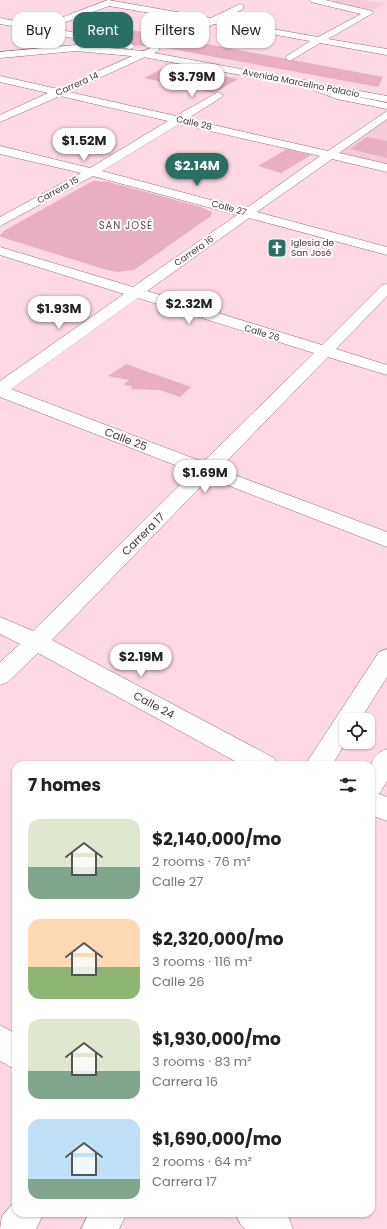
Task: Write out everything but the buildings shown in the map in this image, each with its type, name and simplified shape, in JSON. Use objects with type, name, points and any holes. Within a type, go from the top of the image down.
[{"type":"street","points":[[290,58],[319,40],[369,13],[314,0]]},
{"type":"street","points":[[65,19],[108,3],[387,52]]},
{"type":"street","points":[[209,23],[240,7]]},
{"type":"street","points":[[0,21],[12,24]]},
{"type":"street","name":"Avenida Marcelino Palacio","points":[[0,50],[73,44]]},
{"type":"street","name":"Avenida Marcelino Palacio","points":[[133,46],[206,56],[387,91]]},
{"type":"street","name":"Avenida Marcelino Palacio","points":[[0,55],[76,48],[143,54],[387,99]]},
{"type":"street","name":"Carrera 14","points":[[0,119],[155,49]]},
{"type":"street","name":"Calle 28","points":[[0,79],[387,168]]},
{"type":"street","points":[[304,83],[341,97],[387,106]]},
{"type":"street","name":"Carrera 15","points":[[0,222],[92,172],[218,96]]},
{"type":"street","name":"Carrera 16","points":[[0,390],[387,114]]},
{"type":"street","name":"Calle 27","points":[[0,150],[92,172],[387,252]]},
{"type":"street","name":"Calle 26","points":[[0,251],[323,352],[387,370]]},
{"type":"street","name":"Carrera 17","points":[[0,676],[36,642],[387,288]]},
{"type":"street","name":"Calle 25","points":[[0,390],[387,540]]},
{"type":"street","name":"Calle 24","points":[[0,625],[36,642],[258,761]]},
{"type":"street","points":[[351,713],[387,658]]},
{"type":"street","points":[[321,761],[339,732]]},
{"type":"street","points":[[375,778],[387,758]]},
{"type":"street","points":[[375,804],[387,810]]},
{"type":"street","points":[[0,1042],[12,1051]]},
{"type":"street","points":[[15,1229],[23,1217]]},
{"type":"street","points":[[99,1229],[106,1217]]},
{"type":"street","points":[[258,1217],[275,1229]]},
{"type":"shaded area","points":[[334,0],[364,0],[386,4],[373,10],[328,3]]},
{"type":"shaded area","points":[[133,30],[141,32],[141,46],[133,45]]},
{"type":"shaded area","points":[[209,44],[217,46],[217,48],[228,48],[383,77],[378,87],[165,48],[209,48]]},
{"type":"shaded area","points":[[170,65],[238,79],[214,93],[144,78]]},
{"type":"shaded area","points":[[387,118],[387,165],[339,154]]},
{"type":"shaded area","points":[[367,137],[387,141],[387,158],[350,149]]},
{"type":"shaded area","points":[[287,149],[311,155],[281,173],[258,166]]},
{"type":"shaded area","name":"SAN JOSÉ","points":[[94,181],[109,182],[201,207],[212,212],[211,216],[134,270],[117,272],[1,237],[0,235],[4,231]]},
{"type":"shaded area","points":[[126,364],[191,387],[180,397],[159,390],[131,389],[132,386],[124,385],[129,380],[108,376]]},
{"type":"place","name":"Iglesia de San José","points":[[277,248]]},
{"type":"district","name":"SAN JOSÉ","points":[[126,225]]}]
